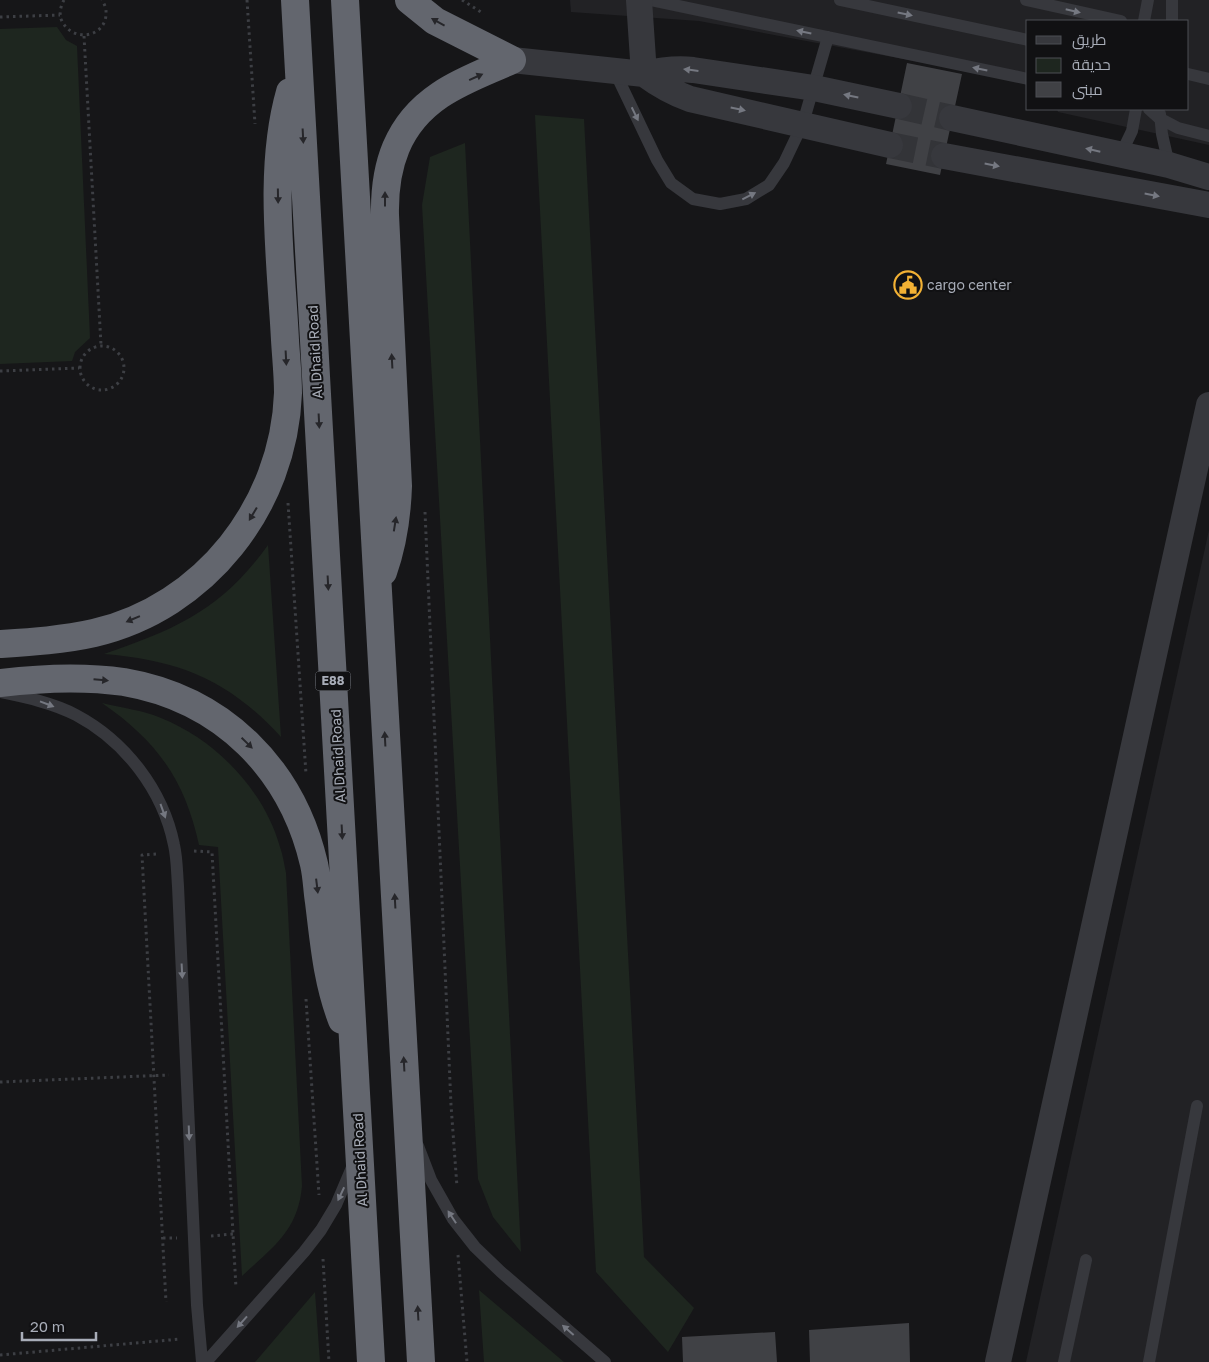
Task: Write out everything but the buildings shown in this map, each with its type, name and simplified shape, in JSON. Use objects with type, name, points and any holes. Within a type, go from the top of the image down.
[{"type":"highway","name":"Al Dhaid Road","points":[[295,0],[372,1362]]},
{"type":"highway","points":[[345,0],[421,1362]]},
{"type":"highway","points":[[409,0],[435,21],[512,60]]},
{"type":"highway","points":[[377,587],[393,538],[397,504],[385,215],[385,192],[388,170],[399,142],[407,128],[421,111],[439,96],[458,84],[512,60]]},
{"type":"highway","points":[[0,644],[48,641],[94,633],[134,620],[163,605],[204,576],[232,546],[256,512],[273,474],[284,434],[288,392],[277,191],[280,146],[286,104],[298,62]]},
{"type":"highway","points":[[0,683],[64,678],[134,685],[178,698],[204,710],[227,725],[248,743],[267,763],[283,786],[299,816],[314,866],[329,977],[340,1014],[354,1050]]},
{"type":"street","points":[[639,0],[644,74]]},
{"type":"street","points":[[512,60],[644,74],[660,70],[677,69],[814,88],[899,106]]},
{"type":"street","points":[[644,74],[666,89],[690,99],[890,145]]},
{"type":"street","points":[[952,118],[1120,156],[1169,165],[1209,177]]},
{"type":"street","points":[[944,156],[1209,205]]},
{"type":"street","points":[[998,1362],[1209,405]]},
{"type":"lane","points":[[650,0],[1026,79]]},
{"type":"lane","points":[[840,0],[1026,40]]},
{"type":"lane","points":[[1026,0],[1116,20]]},
{"type":"lane","points":[[1144,20],[1148,0]]},
{"type":"lane","points":[[1172,0],[1172,20]]},
{"type":"lane","points":[[614,70],[662,168],[672,183],[694,199],[720,204],[746,199],[769,185],[784,163],[803,124],[828,37]]},
{"type":"lane","points":[[1189,74],[1209,79]]},
{"type":"lane","points":[[1120,156],[1132,131],[1136,110]]},
{"type":"lane","points":[[1160,113],[1178,128],[1209,136]]},
{"type":"lane","points":[[1160,113],[1169,165]]},
{"type":"lane","points":[[0,692],[36,700],[76,715],[110,738],[140,769],[161,805],[174,844],[178,886],[199,1338],[204,1362]]},
{"type":"lane","points":[[406,1093],[414,1138],[431,1180],[453,1219],[475,1247],[501,1272],[605,1362]]},
{"type":"lane","points":[[1149,1362],[1197,1106]]},
{"type":"lane","points":[[204,1362],[304,1252],[321,1230],[336,1205],[360,1149]]},
{"type":"lane","points":[[1064,1362],[1086,1260]]},
{"type":"path","points":[[64,0],[60,15],[64,26],[73,34],[84,36],[96,32],[104,23],[106,11],[102,0]]},
{"type":"path","points":[[247,0],[255,128]]},
{"type":"path","points":[[462,0],[491,18]]},
{"type":"path","points":[[0,17],[60,15]]},
{"type":"path","points":[[84,36],[100,345]]},
{"type":"path","points":[[100,345],[111,347],[119,354],[123,364],[123,374],[118,383],[109,389],[99,390],[89,386],[82,379],[79,368],[85,352],[100,345]]},
{"type":"path","points":[[0,371],[79,368]]},
{"type":"path","points":[[425,509],[450,1095],[458,1184],[453,1219],[467,1362]]},
{"type":"path","points":[[191,850],[212,852],[236,1288]]},
{"type":"path","points":[[158,853],[142,855],[166,1302]]},
{"type":"path","points":[[0,1082],[187,1074]]},
{"type":"path","points":[[0,1355],[199,1338]]},
{"type":"shaded area","points":[[570,0],[1209,0],[1209,145],[1058,112],[1057,110],[1189,110],[1189,20],[1026,20],[1026,82],[699,21],[571,12]]},
{"type":"shaded area","points":[[1209,530],[1209,1362],[1026,1362]]},
{"type":"green space","points":[[57,27],[66,40],[77,46],[90,338],[75,352],[72,361],[0,364],[0,29]]},
{"type":"green space","points":[[535,115],[584,119],[644,1257],[694,1308],[668,1352],[596,1272]]},
{"type":"green space","points":[[465,143],[521,1252],[493,1217],[478,1179],[422,205],[430,157]]},
{"type":"green space","points":[[268,545],[281,737],[243,701],[202,677],[180,668],[157,662],[104,654],[154,635],[196,614],[233,586]]},
{"type":"green space","points":[[102,703],[154,715],[201,739],[219,753],[250,787],[262,806],[273,826],[282,853],[286,873],[302,1186],[300,1202],[289,1227],[274,1247],[242,1276],[218,847],[199,845],[186,801],[166,764],[138,732]]},
{"type":"green space","points":[[479,1290],[564,1362],[484,1362]]},
{"type":"green space","points":[[315,1292],[320,1362],[255,1362],[256,1361]]},
{"type":"tunnel","points":[[899,106],[952,118]]},
{"type":"tunnel","points":[[890,145],[944,156]]},
{"type":"place","name":"cargo center","points":[[908,285]]}]
